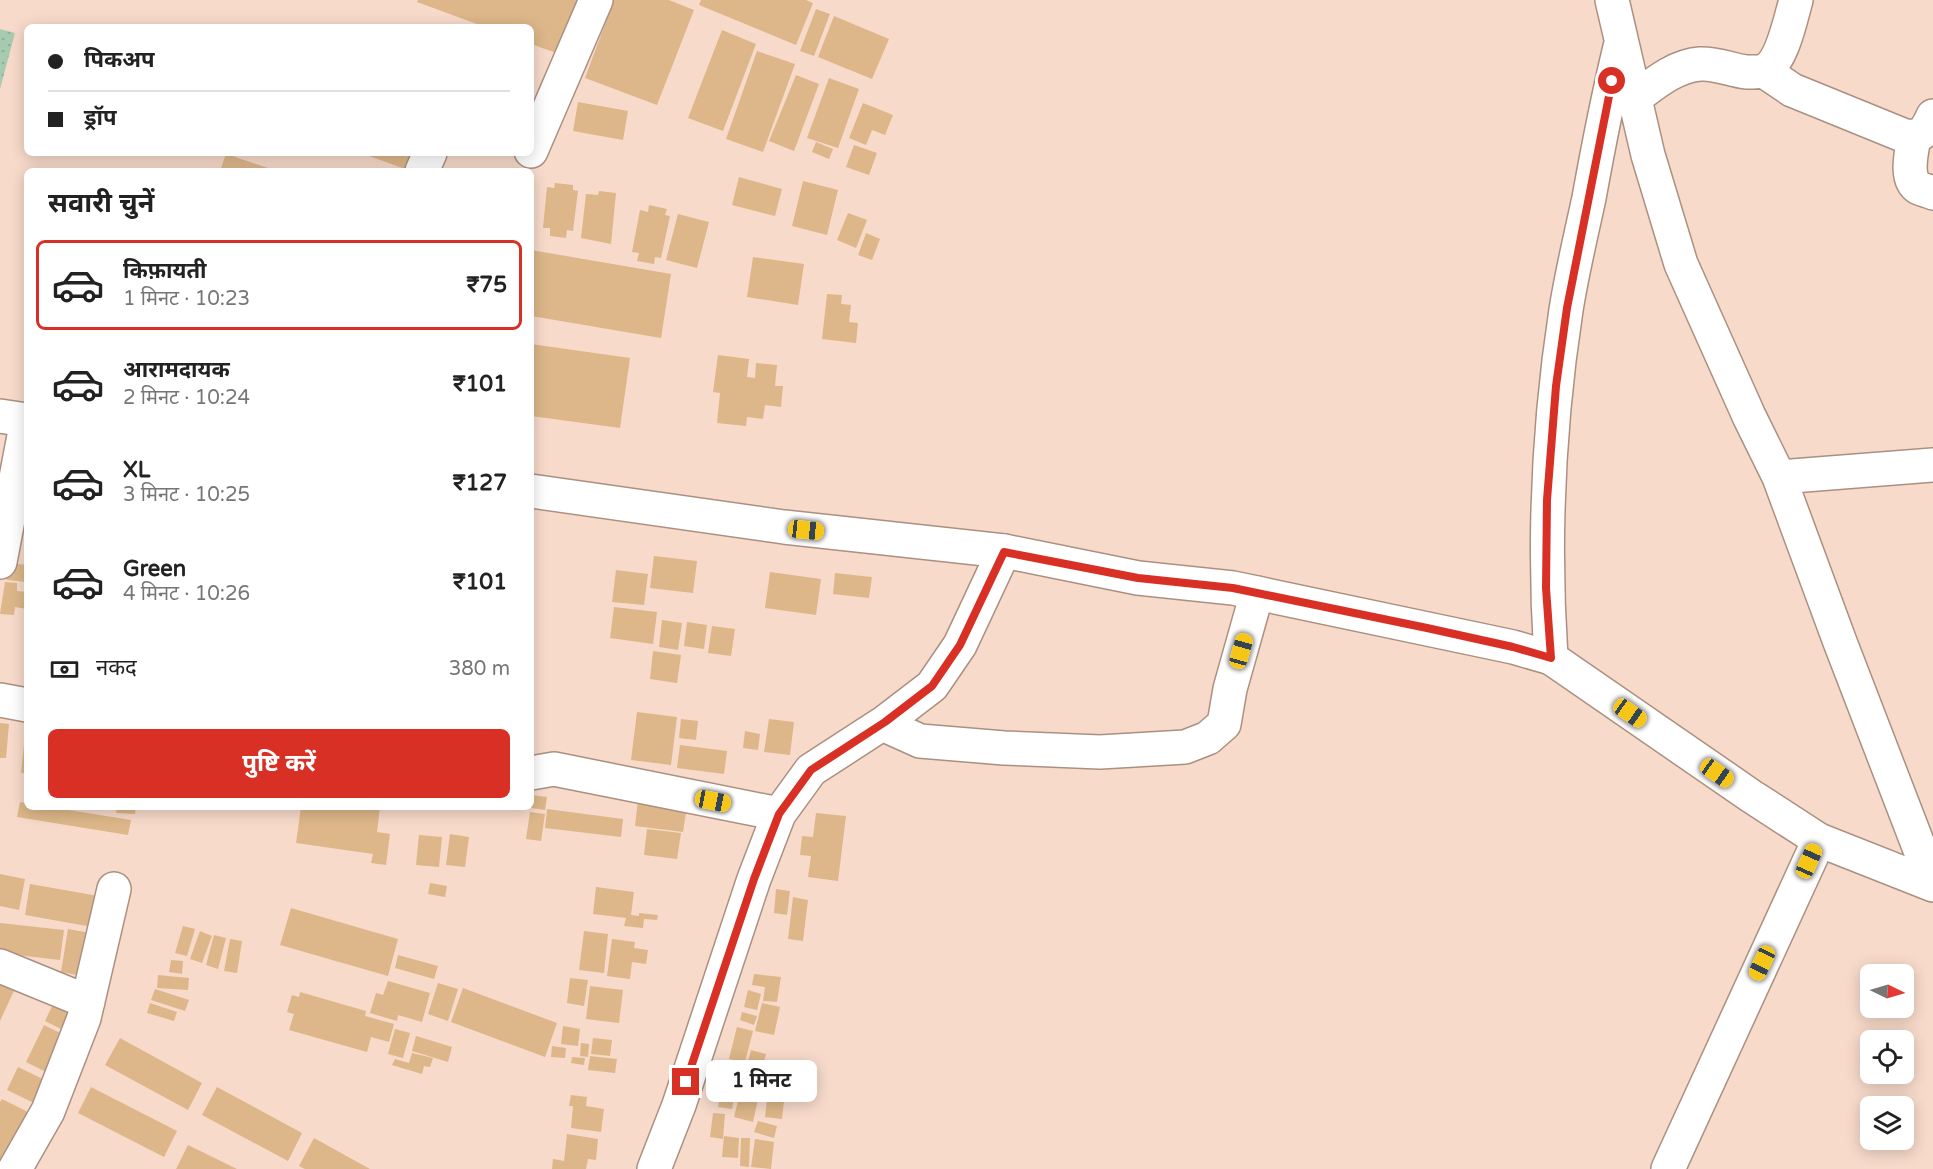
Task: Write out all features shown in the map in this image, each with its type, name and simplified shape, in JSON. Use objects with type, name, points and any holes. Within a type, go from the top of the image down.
[{"type":"street","points":[[534,145],[596,0]]},
{"type":"street","points":[[1612,0],[1648,155],[1681,264],[1779,477],[1932,876]]},
{"type":"street","points":[[1764,71],[1776,60],[1796,0]]},
{"type":"street","points":[[1551,658],[1546,588],[1547,500],[1556,386],[1567,308],[1606,102],[1622,40]]},
{"type":"street","points":[[1635,98],[1670,73],[1699,64],[1711,64],[1747,72],[1764,71],[1792,90],[1905,136],[1924,127]]},
{"type":"street","points":[[1924,127],[1910,168],[1912,180],[1917,188],[1933,193]]},
{"type":"street","points":[[0,416],[24,420]]},
{"type":"street","points":[[0,562],[24,436]]},
{"type":"street","points":[[1779,477],[1933,465]]},
{"type":"street","points":[[534,491],[784,527],[1004,552],[1138,578],[1233,588],[1513,647],[1551,658],[1751,796],[1819,840],[1932,876]]},
{"type":"street","points":[[654,1169],[679,1105],[754,879],[779,814],[811,770],[885,722],[932,686],[960,645],[1004,552]]},
{"type":"street","points":[[885,722],[889,727],[920,741],[1004,748],[1100,752],[1185,747],[1208,738],[1224,724],[1230,689],[1257,593]]},
{"type":"street","points":[[0,700],[24,704]]},
{"type":"street","points":[[534,772],[554,769],[779,814]]},
{"type":"street","points":[[1668,1169],[1819,840]]},
{"type":"street","points":[[15,1169],[48,1112],[84,1018],[114,889]]},
{"type":"street","points":[[0,966],[88,1002]]},
{"type":"green space","points":[[0,29],[15,33],[0,89]]},
{"type":"building","points":[[418,0],[576,0],[582,2],[562,55],[534,45],[534,24],[477,24],[417,2]]},
{"type":"building","points":[[614,0],[669,0],[694,10],[657,105],[585,78]]},
{"type":"building","points":[[701,0],[806,0],[813,3],[796,45],[699,5]]},
{"type":"building","points":[[816,9],[830,14],[814,56],[800,51]]},
{"type":"building","points":[[834,16],[889,39],[872,79],[818,57]]},
{"type":"building","points":[[722,30],[756,44],[723,131],[688,118]]},
{"type":"building","points":[[757,51],[795,64],[763,152],[726,139]]},
{"type":"building","points":[[796,75],[819,84],[794,151],[769,141]]},
{"type":"building","points":[[829,78],[859,89],[838,148],[807,138]]},
{"type":"building","points":[[578,102],[628,111],[623,140],[573,131]]},
{"type":"building","points":[[863,103],[893,115],[885,135],[872,130],[866,145],[849,138]]},
{"type":"building","points":[[816,142],[833,149],[829,159],[812,152]]},
{"type":"building","points":[[854,145],[877,153],[869,175],[846,167]]},
{"type":"building","points":[[225,156],[232,156],[268,168],[221,168]]},
{"type":"building","points":[[369,156],[410,156],[405,168]]},
{"type":"building","points":[[739,177],[782,189],[775,216],[732,205]]},
{"type":"building","points":[[803,181],[838,190],[827,235],[792,226]]},
{"type":"building","points":[[555,183],[573,185],[573,190],[578,191],[573,231],[567,230],[566,238],[550,236],[550,228],[543,228],[547,187],[554,188]]},
{"type":"building","points":[[599,191],[616,193],[611,244],[581,238],[586,194],[598,195]]},
{"type":"building","points":[[649,205],[667,209],[665,215],[670,216],[661,258],[655,257],[654,264],[637,261],[639,253],[632,252],[640,210],[648,212]]},
{"type":"building","points":[[848,213],[867,220],[856,248],[837,240]]},
{"type":"building","points":[[678,214],[709,222],[697,268],[666,260]]},
{"type":"building","points":[[866,233],[880,239],[872,260],[858,255]]},
{"type":"building","points":[[534,251],[671,274],[661,338],[534,317]]},
{"type":"building","points":[[753,257],[804,264],[798,305],[747,297]]},
{"type":"building","points":[[827,294],[842,295],[841,304],[851,305],[849,322],[858,323],[856,343],[822,339]]},
{"type":"building","points":[[534,344],[630,358],[620,428],[534,416]]},
{"type":"building","points":[[718,355],[749,359],[747,377],[755,378],[756,363],[777,365],[775,386],[783,386],[781,407],[765,405],[763,419],[747,417],[746,426],[717,423],[720,393],[713,392]]},
{"type":"building","points":[[654,556],[697,561],[693,593],[650,588]]},
{"type":"building","points":[[9,563],[24,565],[24,582],[7,580]]},
{"type":"building","points":[[616,570],[648,574],[644,605],[612,602]]},
{"type":"building","points":[[770,572],[821,579],[816,615],[765,608]]},
{"type":"building","points":[[835,573],[872,577],[869,598],[833,594]]},
{"type":"building","points":[[5,582],[17,583],[17,591],[24,592],[24,608],[15,607],[14,615],[0,614]]},
{"type":"building","points":[[614,607],[657,612],[653,644],[610,638]]},
{"type":"building","points":[[662,620],[682,623],[678,650],[659,647]]},
{"type":"building","points":[[687,622],[707,625],[704,649],[684,646]]},
{"type":"building","points":[[712,626],[735,629],[731,656],[708,653]]},
{"type":"building","points":[[653,651],[681,655],[677,683],[650,679]]},
{"type":"building","points":[[637,712],[677,717],[671,765],[631,760]]},
{"type":"building","points":[[681,719],[698,721],[696,740],[679,738]]},
{"type":"building","points":[[769,719],[794,722],[790,755],[764,752]]},
{"type":"building","points":[[0,723],[9,724],[6,758],[0,758]]},
{"type":"building","points":[[745,731],[760,734],[758,750],[743,748]]},
{"type":"building","points":[[24,744],[24,773],[21,773]]},
{"type":"building","points":[[680,745],[727,751],[724,774],[677,768]]},
{"type":"building","points":[[534,795],[547,797],[545,810],[534,808]]},
{"type":"building","points":[[638,800],[687,806],[683,832],[635,826]]},
{"type":"building","points":[[20,802],[24,803],[24,810],[69,810],[131,820],[128,835],[17,817]]},
{"type":"building","points":[[547,809],[623,819],[621,837],[545,828]]},
{"type":"building","points":[[116,810],[136,810],[135,814],[116,813]]},
{"type":"building","points":[[301,810],[380,810],[377,832],[390,834],[386,865],[371,863],[373,854],[296,843]]},
{"type":"building","points":[[530,812],[545,814],[541,841],[526,839]]},
{"type":"building","points":[[816,813],[846,816],[838,881],[808,877],[811,856],[800,855],[802,836],[813,837]]},
{"type":"building","points":[[647,829],[681,833],[677,859],[644,855]]},
{"type":"building","points":[[450,834],[469,837],[465,867],[446,865]]},
{"type":"building","points":[[419,835],[442,837],[439,867],[416,865]]},
{"type":"building","points":[[0,874],[25,879],[19,910],[0,906]]},
{"type":"building","points":[[430,883],[447,886],[445,897],[428,894]]},
{"type":"building","points":[[30,884],[104,897],[98,928],[25,915]]},
{"type":"building","points":[[596,887],[634,892],[631,915],[639,916],[639,913],[658,915],[657,920],[644,919],[643,928],[624,926],[626,918],[593,914]]},
{"type":"building","points":[[776,889],[790,891],[787,915],[774,913]]},
{"type":"building","points":[[793,897],[808,900],[803,941],[788,939]]},
{"type":"building","points":[[291,908],[398,939],[388,976],[280,945]]},
{"type":"building","points":[[0,923],[64,930],[60,960],[0,953]]},
{"type":"building","points":[[183,926],[195,929],[187,956],[175,953]]},
{"type":"building","points":[[68,929],[96,934],[88,977],[61,972]]},
{"type":"building","points":[[200,931],[212,936],[202,963],[190,959]]},
{"type":"building","points":[[584,931],[608,934],[604,973],[579,970]]},
{"type":"building","points":[[214,935],[226,938],[218,969],[206,965]]},
{"type":"building","points":[[230,939],[242,941],[237,973],[224,971]]},
{"type":"building","points":[[612,939],[635,942],[634,948],[648,950],[646,964],[632,962],[630,979],[607,976]]},
{"type":"building","points":[[398,955],[438,966],[434,979],[395,968]]},
{"type":"building","points":[[171,960],[183,961],[182,974],[169,972]]},
{"type":"building","points":[[0,971],[19,980],[0,1021]]},
{"type":"building","points":[[754,974],[781,977],[777,1002],[763,1001],[765,987],[752,985]]},
{"type":"building","points":[[158,975],[189,978],[188,990],[157,988]]},
{"type":"building","points":[[570,978],[588,980],[584,1006],[567,1003]]},
{"type":"building","points":[[388,981],[430,993],[422,1022],[398,1015],[397,1021],[370,1013],[376,993],[383,995]]},
{"type":"building","points":[[438,983],[458,989],[448,1021],[428,1014]]},
{"type":"building","points":[[590,986],[623,990],[619,1023],[586,1019]]},
{"type":"building","points":[[463,988],[557,1023],[545,1057],[451,1022]]},
{"type":"building","points":[[155,989],[189,1000],[185,1011],[151,1000]]},
{"type":"building","points":[[748,990],[761,994],[757,1010],[744,1007]]},
{"type":"building","points":[[300,992],[366,1011],[365,1016],[394,1024],[389,1042],[371,1037],[367,1052],[289,1030],[294,1014],[287,1012],[292,995],[299,997]]},
{"type":"building","points":[[55,1000],[77,1011],[67,1032],[45,1021]]},
{"type":"building","points":[[150,1003],[177,1012],[174,1021],[147,1013]]},
{"type":"building","points":[[762,1003],[780,1007],[774,1035],[755,1031]]},
{"type":"building","points":[[742,1012],[757,1016],[754,1025],[740,1020]]},
{"type":"building","points":[[44,1025],[64,1035],[46,1072],[26,1062]]},
{"type":"building","points":[[563,1026],[580,1029],[578,1046],[561,1044]]},
{"type":"building","points":[[737,1027],[753,1031],[745,1062],[729,1059]]},
{"type":"building","points":[[395,1029],[410,1033],[403,1058],[388,1054]]},
{"type":"building","points":[[416,1036],[452,1047],[448,1062],[412,1051]]},
{"type":"building","points":[[120,1038],[202,1083],[188,1110],[105,1065]]},
{"type":"building","points":[[593,1038],[612,1040],[610,1056],[591,1054]]},
{"type":"building","points":[[581,1043],[589,1044],[588,1057],[580,1056]]},
{"type":"building","points":[[552,1046],[566,1048],[565,1058],[551,1057]]},
{"type":"building","points":[[751,1050],[766,1054],[758,1084],[743,1079]]},
{"type":"building","points":[[412,1053],[433,1058],[430,1067],[424,1066],[422,1074],[392,1065],[395,1059],[409,1063]]},
{"type":"building","points":[[590,1056],[617,1059],[615,1073],[588,1070]]},
{"type":"building","points":[[572,1057],[585,1058],[584,1065],[571,1063]]},
{"type":"building","points":[[18,1067],[45,1080],[34,1103],[7,1090]]},
{"type":"building","points":[[724,1076],[738,1078],[732,1109],[718,1107]]},
{"type":"building","points":[[742,1085],[760,1090],[753,1122],[734,1117]]},
{"type":"building","points":[[91,1087],[177,1131],[164,1157],[78,1113]]},
{"type":"building","points":[[217,1087],[302,1133],[288,1161],[202,1115]]},
{"type":"building","points":[[571,1095],[587,1097],[586,1106],[604,1109],[601,1132],[571,1128],[573,1106],[569,1106]]},
{"type":"building","points":[[2,1099],[28,1112],[0,1169],[0,1102]]},
{"type":"building","points":[[767,1099],[784,1101],[782,1119],[765,1117]]},
{"type":"building","points":[[713,1113],[725,1114],[723,1139],[710,1137]]},
{"type":"building","points":[[758,1121],[777,1126],[774,1138],[754,1132]]},
{"type":"building","points":[[567,1134],[598,1139],[596,1160],[588,1159],[586,1169],[552,1169],[553,1159],[564,1161]]},
{"type":"building","points":[[724,1136],[739,1138],[738,1158],[722,1157]]},
{"type":"building","points":[[314,1138],[370,1169],[305,1169],[299,1166]]},
{"type":"building","points":[[741,1138],[750,1138],[749,1167],[740,1166]]},
{"type":"building","points":[[755,1139],[774,1142],[771,1169],[751,1167]]},
{"type":"building","points":[[188,1145],[237,1169],[176,1169]]},
{"type":"route","points":[[686,1082],[754,879],[779,814],[811,770],[885,722],[932,686],[960,645],[1004,552],[1138,578],[1233,588],[1427,628],[1551,658],[1546,588],[1547,500],[1556,386],[1567,308],[1606,102],[1612,81]]}]
